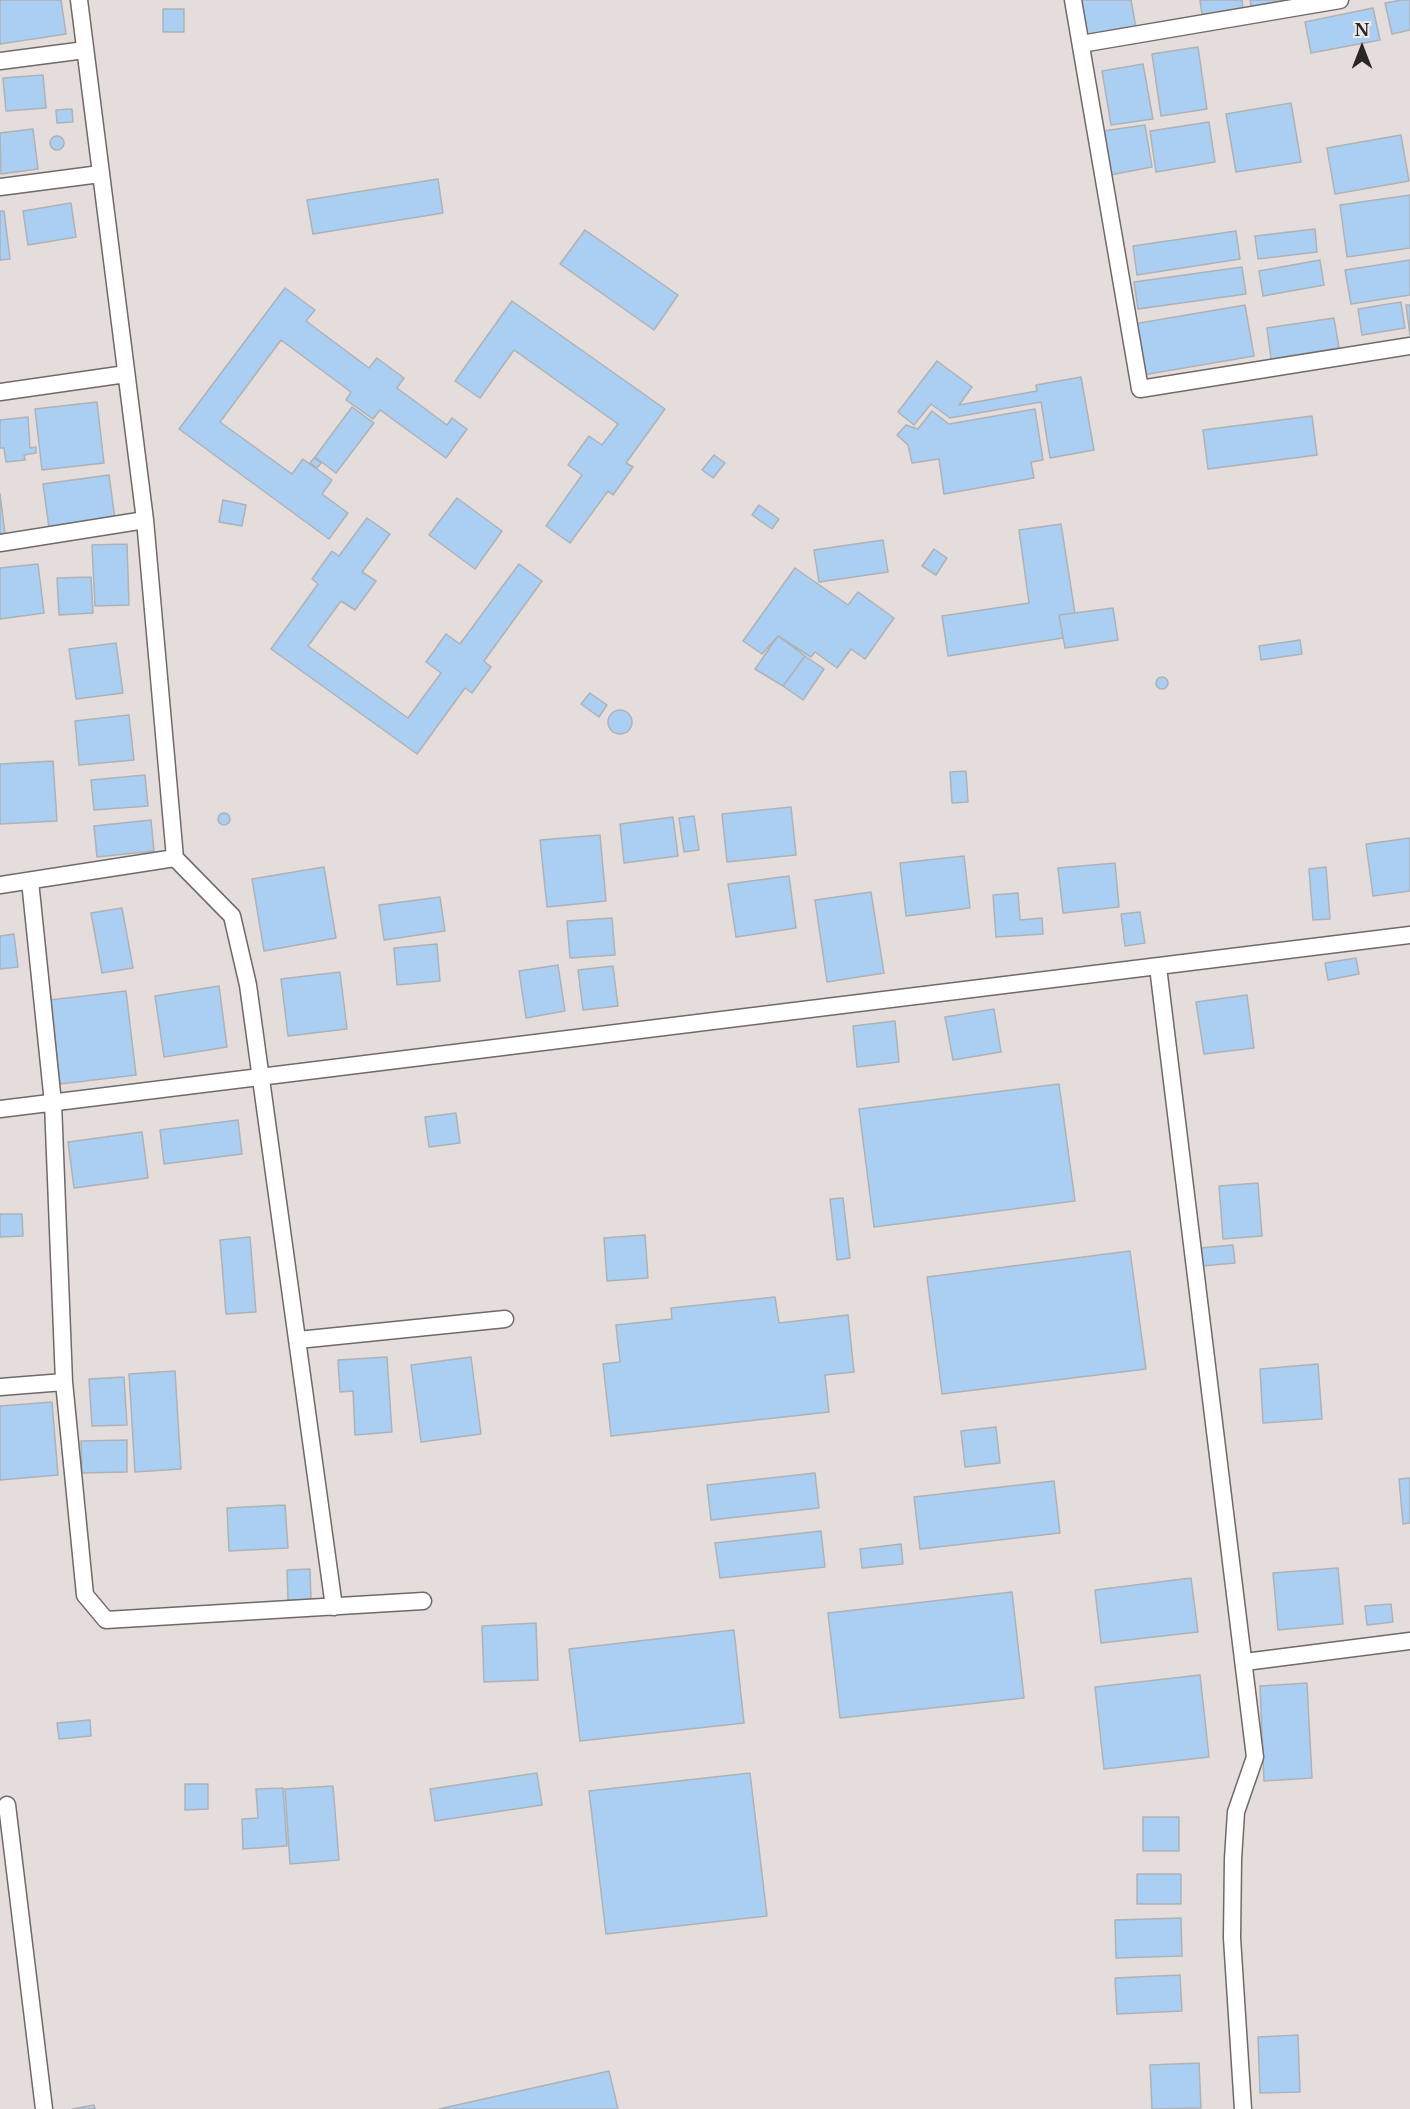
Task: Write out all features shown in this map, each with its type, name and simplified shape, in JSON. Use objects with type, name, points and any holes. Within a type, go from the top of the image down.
[{"type":"street","points":[[79,0],[145,520],[175,858],[232,916],[248,985],[334,1607]]},
{"type":"street","points":[[1073,0],[1140,389],[1410,346]]},
{"type":"street","points":[[1082,44],[1340,0]]},
{"type":"street","points":[[0,62],[85,50]]},
{"type":"street","points":[[0,187],[100,174]]},
{"type":"street","points":[[0,392],[126,374]]},
{"type":"street","points":[[0,543],[145,520]]},
{"type":"street","points":[[0,885],[175,858]]},
{"type":"street","points":[[30,881],[53,1103],[64,1382],[85,1595],[106,1620],[423,1601]]},
{"type":"street","points":[[0,1109],[1410,935]]},
{"type":"street","points":[[1158,967],[1255,1757],[1236,1812],[1233,1859],[1232,1927],[1243,2109]]},
{"type":"street","points":[[298,1340],[505,1319]]},
{"type":"street","points":[[0,1387],[64,1382]]},
{"type":"street","points":[[1245,1662],[1410,1641]]},
{"type":"street","points":[[7,1804],[44,2109]]},
{"type":"street","points":[[0,1861],[15,1870]]},
{"type":"building","points":[[0,0],[61,0],[66,34],[0,44]]},
{"type":"building","points":[[1079,0],[1131,0],[1136,28],[1084,36]]},
{"type":"building","points":[[1200,0],[1242,0],[1243,9],[1202,15]]},
{"type":"building","points":[[1250,0],[1300,0],[1252,9]]},
{"type":"building","points":[[1410,0],[1410,30],[1392,34],[1385,3]]},
{"type":"building","points":[[1373,8],[1380,40],[1311,53],[1305,22]]},
{"type":"building","points":[[163,9],[184,9],[184,32],[163,32]]},
{"type":"building","points":[[1198,47],[1207,109],[1161,116],[1152,54]]},
{"type":"building","points":[[1143,64],[1153,119],[1111,125],[1102,71]]},
{"type":"building","points":[[43,75],[46,108],[6,111],[3,78]]},
{"type":"building","points":[[1291,103],[1301,162],[1236,172],[1226,114]]},
{"type":"building","points":[[72,109],[73,122],[57,123],[56,110]]},
{"type":"building","points":[[1209,122],[1215,162],[1156,172],[1150,131]]},
{"type":"building","points":[[1145,125],[1152,167],[1110,175],[1103,131]]},
{"type":"building","points":[[33,129],[38,169],[1,174],[0,133]]},
{"type":"building","points":[[1401,135],[1409,181],[1335,194],[1327,148]]},
{"type":"building","points":[[57,136],[62,138],[64,143],[62,148],[57,150],[52,148],[50,143],[52,138]]},
{"type":"building","points":[[438,179],[443,213],[313,234],[307,200]]},
{"type":"building","points":[[1410,195],[1410,248],[1347,257],[1340,205]]},
{"type":"building","points":[[71,203],[76,237],[28,245],[23,211]]},
{"type":"building","points":[[0,211],[4,211],[10,259],[0,260]]},
{"type":"building","points":[[1315,229],[1317,252],[1258,259],[1255,236]]},
{"type":"building","points":[[585,230],[678,295],[654,330],[560,264]]},
{"type":"building","points":[[1236,231],[1240,259],[1137,275],[1133,246]]},
{"type":"building","points":[[1320,260],[1324,285],[1263,296],[1259,271]]},
{"type":"building","points":[[1410,260],[1410,295],[1351,304],[1345,270]]},
{"type":"building","points":[[1242,267],[1246,294],[1138,309],[1134,282]]},
{"type":"building","points":[[285,288],[315,310],[306,321],[369,368],[377,358],[404,378],[397,388],[447,425],[452,418],[467,429],[446,458],[380,410],[373,419],[346,400],[351,392],[281,340],[220,422],[292,474],[303,459],[332,480],[322,494],[348,513],[329,539],[179,429]]},
{"type":"building","points":[[512,301],[665,409],[626,463],[633,467],[613,495],[608,491],[570,543],[546,526],[582,475],[568,465],[589,436],[602,445],[618,424],[514,350],[480,398],[455,381]]},
{"type":"building","points":[[1401,302],[1405,328],[1362,335],[1358,309]]},
{"type":"building","points":[[1245,305],[1254,356],[1143,375],[1134,324]]},
{"type":"building","points":[[1406,305],[1410,305],[1410,335]]},
{"type":"building","points":[[1334,318],[1339,348],[1271,359],[1267,328]]},
{"type":"building","points":[[937,361],[972,387],[959,405],[1037,391],[1036,385],[1081,377],[1094,450],[1050,458],[1041,402],[950,418],[931,404],[914,425],[898,412]]},
{"type":"building","points":[[97,402],[104,463],[42,470],[35,409]]},
{"type":"building","points":[[352,407],[374,423],[336,473],[315,457]]},
{"type":"building","points":[[1035,409],[1043,460],[1031,462],[1034,478],[944,494],[939,459],[912,463],[908,445],[897,435],[906,425],[918,429],[932,411],[949,424]]},
{"type":"building","points":[[1312,416],[1317,455],[1208,469],[1203,430]]},
{"type":"building","points":[[28,417],[30,448],[36,447],[36,453],[24,455],[25,460],[6,462],[4,448],[0,448],[0,420]]},
{"type":"building","points":[[714,455],[725,463],[713,478],[702,470]]},
{"type":"building","points":[[314,458],[321,463],[317,468],[310,463]]},
{"type":"building","points":[[109,475],[115,519],[49,528],[43,484]]},
{"type":"building","points":[[0,494],[5,533],[0,534]]},
{"type":"building","points":[[457,498],[502,531],[475,569],[429,535]]},
{"type":"building","points":[[223,500],[246,505],[242,526],[219,522]]},
{"type":"building","points":[[759,505],[779,519],[772,529],[752,515]]},
{"type":"building","points":[[367,518],[390,534],[362,572],[376,581],[355,610],[341,601],[308,646],[408,718],[441,673],[426,662],[446,634],[460,644],[519,564],[542,581],[484,661],[491,667],[472,693],[465,688],[417,754],[271,649],[318,584],[312,579],[332,551],[339,556]]},
{"type":"building","points":[[1061,524],[1075,613],[1059,615],[1063,638],[948,656],[942,616],[1029,603],[1019,530]]},
{"type":"building","points":[[883,540],[888,572],[819,582],[814,550]]},
{"type":"building","points":[[127,544],[129,605],[95,606],[92,545]]},
{"type":"building","points":[[934,549],[947,558],[936,575],[922,566]]},
{"type":"building","points":[[38,564],[44,613],[0,619],[0,568]]},
{"type":"building","points":[[795,568],[848,605],[858,592],[894,618],[865,659],[851,649],[837,668],[815,652],[811,657],[778,636],[762,654],[743,641]]},
{"type":"building","points":[[91,577],[93,613],[59,615],[57,578]]},
{"type":"building","points":[[1113,608],[1118,640],[1065,648],[1059,615]]},
{"type":"building","points":[[778,636],[805,656],[783,686],[755,669]]},
{"type":"building","points":[[1300,640],[1302,654],[1261,660],[1259,646]]},
{"type":"building","points":[[116,643],[123,693],[76,699],[69,649]]},
{"type":"building","points":[[805,656],[824,669],[803,700],[783,686]]},
{"type":"building","points":[[1164,677],[1167,678],[1167,688],[1160,689],[1157,688],[1156,681],[1157,678]]},
{"type":"building","points":[[590,693],[607,705],[599,717],[581,704]]},
{"type":"building","points":[[620,710],[629,713],[632,722],[629,731],[620,734],[611,731],[608,722],[611,713]]},
{"type":"building","points":[[129,715],[134,760],[79,765],[75,721]]},
{"type":"building","points":[[53,761],[57,821],[0,824],[0,764]]},
{"type":"building","points":[[966,771],[968,802],[952,803],[950,772]]},
{"type":"building","points":[[145,775],[148,806],[94,810],[91,780]]},
{"type":"building","points":[[791,807],[796,855],[727,862],[722,814]]},
{"type":"building","points":[[226,813],[229,814],[229,824],[222,825],[219,824],[218,817],[219,814]]},
{"type":"building","points":[[694,816],[699,850],[684,852],[679,818]]},
{"type":"building","points":[[673,817],[678,856],[624,863],[620,824]]},
{"type":"building","points":[[151,820],[154,851],[97,857],[94,826]]},
{"type":"building","points":[[600,835],[606,901],[547,907],[540,840]]},
{"type":"building","points":[[1410,838],[1410,891],[1373,896],[1366,844]]},
{"type":"building","points":[[964,856],[970,908],[906,916],[900,863]]},
{"type":"building","points":[[1115,863],[1119,907],[1063,913],[1058,868]]},
{"type":"building","points":[[324,867],[336,938],[264,951],[252,879]]},
{"type":"building","points":[[1326,867],[1330,919],[1313,920],[1309,869]]},
{"type":"building","points":[[789,876],[796,928],[736,937],[728,884]]},
{"type":"building","points":[[871,892],[884,973],[827,982],[815,900]]},
{"type":"building","points":[[1018,893],[1020,920],[1042,918],[1043,934],[996,937],[993,895]]},
{"type":"building","points":[[440,897],[445,931],[384,940],[379,905]]},
{"type":"building","points":[[122,908],[133,968],[102,973],[91,913]]},
{"type":"building","points":[[1140,912],[1145,943],[1125,946],[1121,914]]},
{"type":"building","points":[[612,918],[615,955],[570,958],[567,921]]},
{"type":"building","points":[[14,934],[18,967],[0,969],[0,936]]},
{"type":"building","points":[[437,944],[440,981],[397,985],[394,948]]},
{"type":"building","points":[[1356,958],[1359,974],[1328,980],[1325,963]]},
{"type":"building","points":[[558,965],[565,1011],[526,1018],[519,971]]},
{"type":"building","points":[[613,966],[618,1006],[583,1010],[578,970]]},
{"type":"building","points":[[340,972],[347,1029],[288,1036],[281,979]]},
{"type":"building","points":[[219,986],[227,1047],[164,1057],[155,996]]},
{"type":"building","points":[[126,991],[136,1075],[60,1084],[50,1000]]},
{"type":"building","points":[[1247,995],[1254,1048],[1204,1054],[1196,1002]]},
{"type":"building","points":[[994,1009],[1001,1052],[953,1060],[945,1017]]},
{"type":"building","points":[[895,1021],[899,1062],[857,1067],[853,1026]]},
{"type":"building","points":[[1059,1084],[1075,1201],[874,1227],[859,1109]]},
{"type":"building","points":[[456,1113],[460,1143],[429,1147],[425,1117]]},
{"type":"building","points":[[238,1120],[242,1154],[164,1164],[160,1130]]},
{"type":"building","points":[[142,1132],[148,1178],[74,1188],[68,1142]]},
{"type":"building","points":[[1258,1183],[1262,1236],[1223,1239],[1219,1186]]},
{"type":"building","points":[[843,1198],[850,1258],[837,1260],[830,1199]]},
{"type":"building","points":[[0,1214],[22,1214],[23,1236],[0,1237]]},
{"type":"building","points":[[645,1235],[648,1278],[607,1281],[604,1238]]},
{"type":"building","points":[[250,1237],[256,1312],[226,1314],[220,1240]]},
{"type":"building","points":[[1233,1245],[1235,1263],[1202,1266],[1200,1248]]},
{"type":"building","points":[[1130,1251],[1146,1369],[942,1394],[927,1277]]},
{"type":"building","points":[[775,1297],[779,1323],[848,1315],[854,1372],[825,1375],[829,1412],[611,1436],[603,1364],[620,1362],[616,1325],[672,1319],[671,1308]]},
{"type":"building","points":[[387,1357],[392,1432],[355,1435],[353,1391],[340,1392],[338,1360]]},
{"type":"building","points":[[471,1357],[481,1434],[421,1442],[411,1365]]},
{"type":"building","points":[[1318,1364],[1322,1419],[1263,1423],[1260,1369]]},
{"type":"building","points":[[175,1371],[181,1469],[135,1472],[129,1374]]},
{"type":"building","points":[[124,1377],[127,1425],[92,1426],[89,1379]]},
{"type":"building","points":[[52,1402],[58,1475],[0,1480],[0,1406]]},
{"type":"building","points":[[996,1427],[1000,1463],[965,1467],[961,1431]]},
{"type":"building","points":[[127,1440],[127,1472],[82,1473],[81,1441]]},
{"type":"building","points":[[815,1473],[819,1508],[711,1520],[707,1485]]},
{"type":"building","points":[[1410,1478],[1410,1523],[1403,1524],[1399,1479]]},
{"type":"building","points":[[1054,1481],[1060,1533],[920,1549],[914,1497]]},
{"type":"building","points":[[285,1505],[288,1548],[229,1551],[227,1508]]},
{"type":"building","points":[[821,1531],[825,1567],[720,1578],[715,1543]]},
{"type":"building","points":[[901,1544],[903,1564],[862,1568],[860,1549]]},
{"type":"building","points":[[1338,1568],[1343,1624],[1278,1630],[1273,1573]]},
{"type":"building","points":[[310,1569],[311,1600],[288,1600],[287,1570]]},
{"type":"building","points":[[1191,1578],[1198,1632],[1101,1643],[1095,1590]]},
{"type":"building","points":[[1012,1592],[1024,1698],[840,1718],[828,1613]]},
{"type":"building","points":[[1391,1604],[1393,1622],[1367,1625],[1365,1606]]},
{"type":"building","points":[[536,1623],[538,1680],[484,1682],[482,1626]]},
{"type":"building","points":[[734,1630],[744,1723],[580,1741],[569,1649]]},
{"type":"building","points":[[1200,1675],[1209,1757],[1104,1769],[1095,1687]]},
{"type":"building","points":[[1307,1683],[1312,1778],[1264,1781],[1260,1686]]},
{"type":"building","points":[[90,1720],[91,1736],[59,1739],[57,1723]]},
{"type":"building","points":[[537,1773],[542,1805],[435,1821],[430,1789]]},
{"type":"building","points":[[750,1773],[767,1916],[606,1934],[589,1791]]},
{"type":"building","points":[[185,1784],[208,1784],[208,1809],[185,1810]]},
{"type":"building","points":[[333,1786],[339,1860],[290,1864],[285,1789]]},
{"type":"building","points":[[283,1788],[287,1846],[243,1849],[242,1819],[258,1818],[256,1789]]},
{"type":"building","points":[[1143,1817],[1179,1817],[1179,1851],[1143,1851]]},
{"type":"building","points":[[1137,1874],[1181,1874],[1181,1904],[1137,1904]]},
{"type":"building","points":[[1181,1918],[1182,1956],[1116,1958],[1115,1920]]},
{"type":"building","points":[[1180,1975],[1182,2011],[1117,2014],[1115,1978]]},
{"type":"building","points":[[1298,2035],[1300,2092],[1260,2093],[1258,2037]]},
{"type":"building","points":[[1199,2063],[1201,2108],[1152,2109],[1150,2065]]},
{"type":"building","points":[[609,2071],[618,2109],[439,2109]]},
{"type":"building","points":[[94,2105],[95,2109],[72,2109]]}]
